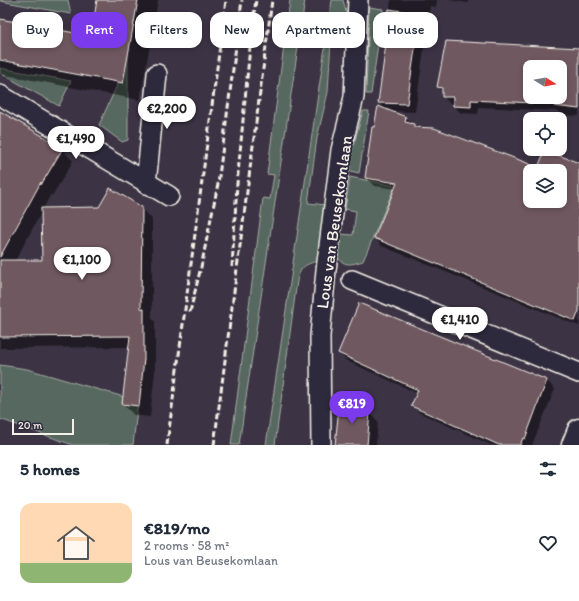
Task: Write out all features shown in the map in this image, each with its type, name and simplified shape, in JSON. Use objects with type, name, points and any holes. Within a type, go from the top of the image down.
[{"type":"main road","points":[[573,445],[579,430]]},
{"type":"street","name":"Lous van Beusekomlaan","points":[[321,445],[320,336],[326,270],[341,150],[354,97],[358,0]]},
{"type":"street","points":[[146,184],[156,74]]},
{"type":"street","points":[[0,96],[146,184],[169,196]]},
{"type":"street","points":[[352,280],[579,373]]},
{"type":"green space","points":[[68,0],[71,14],[63,12],[0,1]]},
{"type":"green space","points":[[290,0],[305,0],[303,12],[288,12]]},
{"type":"green space","points":[[332,0],[343,0],[346,12],[330,12]]},
{"type":"green space","points":[[369,7],[383,9],[383,12],[373,12],[373,48],[377,48],[371,94],[366,94]]},
{"type":"green space","points":[[128,31],[128,140],[122,142],[99,125],[119,81],[125,48],[127,48]]},
{"type":"green space","points":[[284,48],[298,48],[239,445],[231,445],[263,198],[270,199],[274,175],[267,174]]},
{"type":"green space","points":[[325,48],[331,48],[328,92],[317,138],[308,203],[326,205],[320,260],[304,266],[297,281],[275,445],[266,445]]},
{"type":"green space","points":[[0,68],[71,81],[59,106],[0,73]]},
{"type":"green space","points":[[363,111],[369,111],[359,173],[350,171],[352,151]]},
{"type":"green space","points":[[350,177],[395,186],[363,261],[347,264],[341,261],[335,254],[340,234],[353,235],[356,211],[345,209]]},
{"type":"green space","points":[[0,365],[27,369],[138,401],[133,445],[73,445],[0,419]]},
{"type":"building","points":[[97,0],[138,0],[123,83],[0,60],[0,19],[12,21],[12,48],[63,48],[63,31],[71,32],[71,48],[127,48],[127,12],[95,12]]},
{"type":"building","points":[[389,9],[408,12],[389,12]]},
{"type":"building","points":[[446,41],[579,48],[579,109],[554,106],[554,104],[567,104],[567,60],[523,60],[523,103],[471,100],[471,107],[453,106],[453,97],[442,97],[442,88],[437,87]]},
{"type":"building","points":[[385,48],[415,48],[407,104],[378,103]]},
{"type":"building","points":[[378,106],[406,117],[405,122],[414,124],[414,127],[434,128],[530,164],[523,164],[523,208],[567,208],[567,164],[539,164],[543,156],[561,156],[579,163],[579,311],[575,321],[374,238],[397,183],[365,178],[372,127],[374,127]]},
{"type":"building","points":[[0,111],[63,148],[41,185],[41,182],[0,257]]},
{"type":"building","points":[[110,188],[142,207],[141,308],[144,309],[144,359],[139,406],[122,404],[130,336],[0,337],[0,260],[42,260],[41,208],[99,207]]},
{"type":"building","points":[[359,303],[547,380],[525,439],[523,438],[520,445],[499,445],[411,406],[418,390],[338,353]]},
{"type":"building","points":[[340,398],[370,412],[367,445],[335,445]]},
{"type":"railway","points":[[167,445],[226,0]]},
{"type":"railway","points":[[190,312],[218,184],[242,0]]},
{"type":"railway","points":[[232,267],[237,184],[251,36],[256,0]]},
{"type":"railway","points":[[214,445],[272,0]]}]
